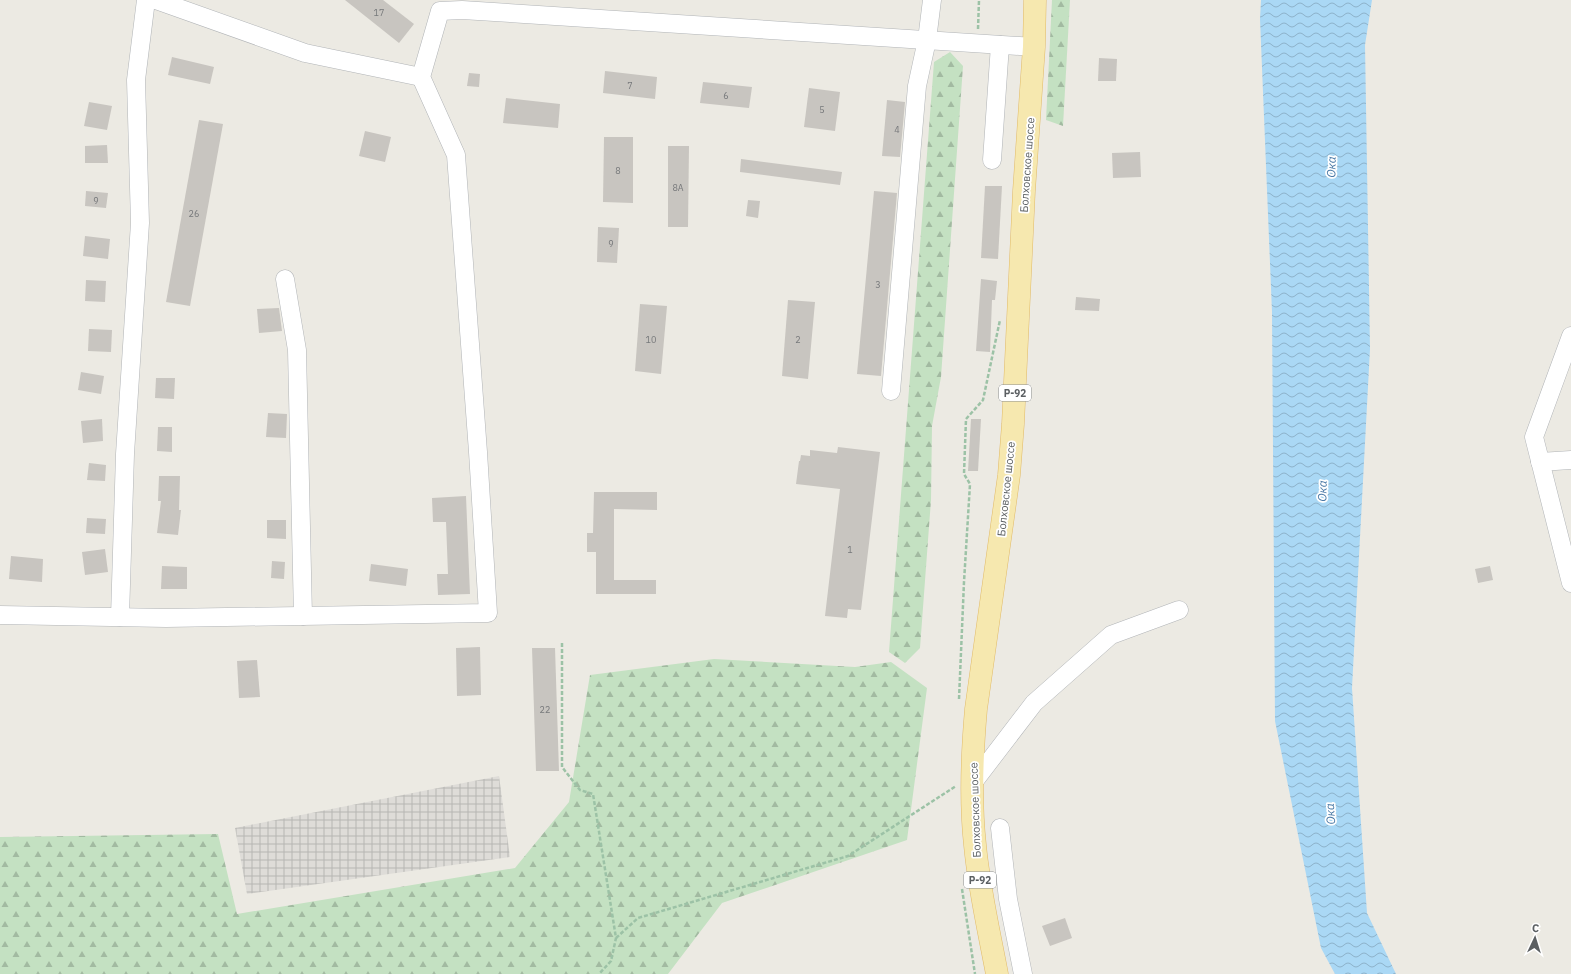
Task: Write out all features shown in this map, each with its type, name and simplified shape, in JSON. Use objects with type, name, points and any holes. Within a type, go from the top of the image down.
[{"type":"main road","name":"Болховское шоссе","points":[[997,974],[964,785],[973,747],[976,709],[1009,475],[1013,424],[1024,191],[1034,47],[1035,0]]},
{"type":"street","points":[[120,617],[125,454],[140,223],[136,80],[146,0]]},
{"type":"street","points":[[156,0],[305,53],[421,78]]},
{"type":"street","points":[[890,391],[917,86],[927,40],[932,0]]},
{"type":"street","points":[[0,615],[166,618],[488,613],[478,452],[456,156],[421,78],[440,11],[462,10],[1034,47]]},
{"type":"street","points":[[992,160],[1000,45]]},
{"type":"street","points":[[285,279],[297,350],[303,616]]},
{"type":"street","points":[[1571,336],[1565,369],[1534,437],[1567,555],[1571,583]]},
{"type":"street","points":[[1540,462],[1571,460]]},
{"type":"street","points":[[964,785],[1034,702],[1111,635],[1178,610]]},
{"type":"street","points":[[1000,828],[1008,899],[1023,974]]},
{"type":"street","points":[[984,904],[1008,899]]},
{"type":"path","points":[[977,43],[979,0]]},
{"type":"path","points":[[983,400],[1000,316]]},
{"type":"path","points":[[562,643],[562,767],[580,790],[593,794],[616,938],[611,961],[599,974]]},
{"type":"path","points":[[616,938],[638,918],[848,856],[964,785]]},
{"type":"shaded area","points":[[499,776],[510,857],[247,894],[235,828]]},
{"type":"green space","points":[[1052,0],[1070,0],[1063,126],[1046,120]]},
{"type":"green space","points":[[950,52],[963,66],[941,377],[932,426],[931,500],[920,648],[905,663],[889,652],[934,62]]},
{"type":"green space","points":[[714,659],[855,667],[891,662],[927,688],[907,840],[722,903],[668,974],[0,974],[0,837],[218,834],[237,914],[515,868],[569,802],[590,675]]},
{"type":"water","name":"Ока","points":[[1261,0],[1372,0],[1365,45],[1370,349],[1352,688],[1367,913],[1396,974],[1335,974],[1321,948],[1275,721],[1272,312],[1260,19]]},
{"type":"building","points":[[345,0],[383,0],[414,24],[399,43]]},
{"type":"building","points":[[172,57],[214,67],[210,84],[168,75]]},
{"type":"building","points":[[1099,58],[1117,59],[1116,81],[1098,81]]},
{"type":"building","points":[[605,71],[657,77],[655,99],[603,93]]},
{"type":"building","points":[[469,73],[480,74],[479,87],[467,86]]},
{"type":"building","points":[[703,82],[752,87],[749,108],[700,103]]},
{"type":"building","points":[[809,88],[840,92],[835,131],[804,127]]},
{"type":"building","points":[[506,98],[560,104],[558,128],[503,123]]},
{"type":"building","points":[[887,100],[905,102],[900,157],[882,156]]},
{"type":"building","points":[[89,102],[112,106],[107,130],[84,126]]},
{"type":"building","points":[[199,120],[223,124],[190,306],[166,302]]},
{"type":"building","points":[[365,131],[391,137],[385,162],[359,156]]},
{"type":"building","points":[[604,137],[633,137],[633,203],[603,202]]},
{"type":"building","points":[[107,145],[108,163],[85,163],[85,146]]},
{"type":"building","points":[[668,146],[689,146],[688,227],[668,227]]},
{"type":"building","points":[[1140,152],[1141,177],[1113,178],[1112,153]]},
{"type":"building","points":[[741,159],[842,172],[840,185],[740,172]]},
{"type":"building","points":[[985,186],[1002,186],[998,259],[981,258]]},
{"type":"building","points":[[86,191],[108,193],[106,208],[85,206]]},
{"type":"building","points":[[874,191],[897,193],[881,376],[857,374]]},
{"type":"building","points":[[748,200],[760,201],[758,218],[746,216]]},
{"type":"building","points":[[598,227],[619,228],[617,263],[597,262]]},
{"type":"building","points":[[85,236],[110,239],[108,259],[83,256]]},
{"type":"building","points":[[981,279],[997,281],[995,300],[992,300],[990,352],[976,351]]},
{"type":"building","points":[[86,280],[106,281],[105,302],[85,301]]},
{"type":"building","points":[[1076,297],[1100,299],[1099,311],[1075,310]]},
{"type":"building","points":[[788,300],[815,302],[808,379],[782,376]]},
{"type":"building","points":[[640,304],[667,306],[661,374],[635,371]]},
{"type":"building","points":[[279,308],[282,331],[259,333],[257,309]]},
{"type":"building","points":[[89,329],[112,330],[111,352],[88,351]]},
{"type":"building","points":[[81,372],[104,376],[101,394],[78,390]]},
{"type":"building","points":[[156,378],[175,378],[174,399],[155,398]]},
{"type":"building","points":[[268,413],[287,414],[286,438],[266,437]]},
{"type":"building","points":[[102,419],[103,441],[83,443],[81,421]]},
{"type":"building","points":[[971,419],[981,419],[978,471],[968,471]]},
{"type":"building","points":[[158,427],[172,427],[172,452],[157,451]]},
{"type":"building","points":[[838,447],[880,452],[861,610],[848,609],[847,618],[825,616],[840,489],[796,484],[801,455],[810,456],[810,450],[837,453]]},
{"type":"building","points":[[89,463],[106,465],[105,481],[87,480]]},
{"type":"building","points":[[159,476],[180,476],[179,510],[181,510],[178,535],[157,533],[161,501],[158,501]]},
{"type":"building","points":[[594,492],[657,492],[657,510],[614,509],[614,580],[656,580],[656,594],[596,594],[596,552],[587,552],[587,533],[593,533]]},
{"type":"building","points":[[466,496],[470,594],[438,595],[437,574],[448,574],[446,522],[433,522],[432,498]]},
{"type":"building","points":[[87,518],[106,519],[105,534],[86,533]]},
{"type":"building","points":[[267,520],[286,520],[286,539],[267,538]]},
{"type":"building","points":[[105,549],[108,572],[85,575],[82,552]]},
{"type":"building","points":[[11,556],[43,559],[42,582],[9,579]]},
{"type":"building","points":[[272,561],[285,562],[284,579],[271,578]]},
{"type":"building","points":[[371,564],[408,569],[406,586],[369,581]]},
{"type":"building","points":[[162,566],[187,567],[187,589],[161,589]]},
{"type":"building","points":[[1490,566],[1493,580],[1478,583],[1475,569]]},
{"type":"building","points":[[480,647],[481,695],[457,696],[456,648]]},
{"type":"building","points":[[532,648],[555,648],[559,771],[536,771]]},
{"type":"building","points":[[257,660],[260,697],[239,698],[237,661]]},
{"type":"building","points":[[1065,918],[1072,938],[1050,946],[1042,926]]}]
